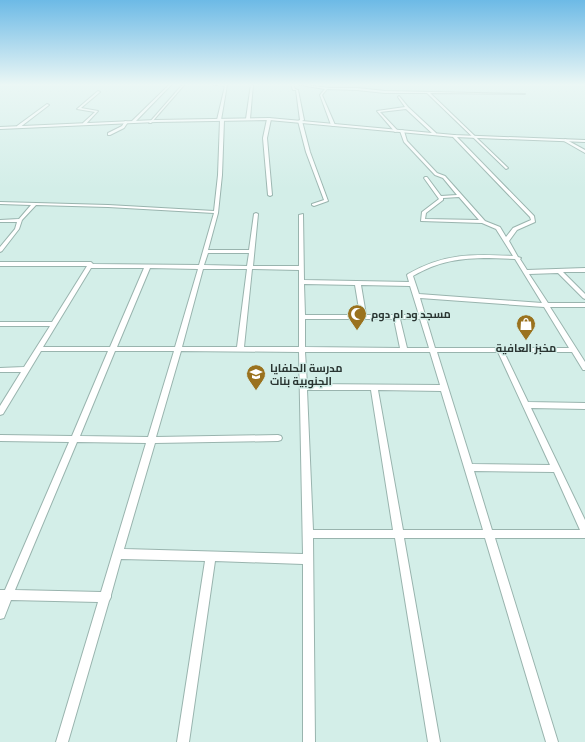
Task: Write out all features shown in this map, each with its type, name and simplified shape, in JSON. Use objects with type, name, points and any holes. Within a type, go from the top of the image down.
[{"type":"street","points":[[18,127],[29,119]]},
{"type":"street","points":[[84,124],[89,119]]},
{"type":"street","points":[[133,122],[136,119]]},
{"type":"street","points":[[150,122],[153,119]]},
{"type":"street","points":[[269,119],[265,138],[270,195]]},
{"type":"street","points":[[0,128],[126,122],[269,119],[454,136],[585,141]]},
{"type":"street","points":[[330,119],[333,125]]},
{"type":"street","points":[[385,119],[396,131]]},
{"type":"street","points":[[418,119],[435,134]]},
{"type":"street","points":[[456,119],[506,168]]},
{"type":"street","points":[[62,742],[178,350],[216,212],[220,175],[220,120]]},
{"type":"street","points":[[300,121],[308,152],[326,201],[314,205]]},
{"type":"street","points":[[109,134],[122,127],[126,122]]},
{"type":"street","points":[[402,131],[405,141],[436,174],[444,177],[483,222]]},
{"type":"street","points":[[454,136],[532,217],[533,220],[515,229],[506,241]]},
{"type":"street","points":[[565,140],[585,152]]},
{"type":"street","points":[[426,178],[441,197]]},
{"type":"street","points":[[441,197],[461,196]]},
{"type":"street","points":[[441,197],[437,204],[424,213],[423,220],[483,222],[498,228],[527,272],[585,368]]},
{"type":"street","points":[[0,203],[108,206],[216,212]]},
{"type":"street","points":[[0,250],[17,229],[20,220],[35,204]]},
{"type":"street","points":[[240,350],[256,214]]},
{"type":"street","points":[[301,215],[302,350],[308,534],[309,742]]},
{"type":"street","points":[[0,221],[20,220]]},
{"type":"street","points":[[205,252],[252,252]]},
{"type":"street","points":[[518,258],[477,256],[452,258],[418,270],[410,275],[552,742]]},
{"type":"street","points":[[0,264],[91,264],[90,266],[301,268]]},
{"type":"street","points":[[0,412],[90,266]]},
{"type":"street","points":[[0,614],[4,595],[75,439],[148,266]]},
{"type":"street","points":[[527,272],[585,270]]},
{"type":"street","points":[[560,272],[585,297]]},
{"type":"street","points":[[301,282],[412,284]]},
{"type":"street","points":[[358,283],[363,317]]},
{"type":"street","points":[[416,296],[546,305],[585,305]]},
{"type":"street","points":[[302,317],[423,318]]},
{"type":"street","points":[[397,317],[404,350]]},
{"type":"street","points":[[0,324],[55,324]]},
{"type":"street","points":[[39,349],[573,350]]},
{"type":"street","points":[[500,350],[585,530]]},
{"type":"street","points":[[0,370],[26,369]]},
{"type":"street","points":[[303,387],[444,388]]},
{"type":"street","points":[[374,388],[434,742]]},
{"type":"street","points":[[526,405],[585,406]]},
{"type":"street","points":[[0,438],[151,440],[278,438]]},
{"type":"street","points":[[468,467],[556,469]]},
{"type":"street","points":[[308,534],[585,534]]},
{"type":"street","points":[[118,554],[308,559]]},
{"type":"street","points":[[183,742],[211,556]]},
{"type":"street","points":[[4,595],[106,597]]},
{"type":"place","name":"مسجد ود ام دوم","points":[[357,331]]},
{"type":"place","name":"مخبز العافية","points":[[526,341]]},
{"type":"place","name":"مدرسة الحلفايا الجنوبية بنات","points":[[256,391]]}]
